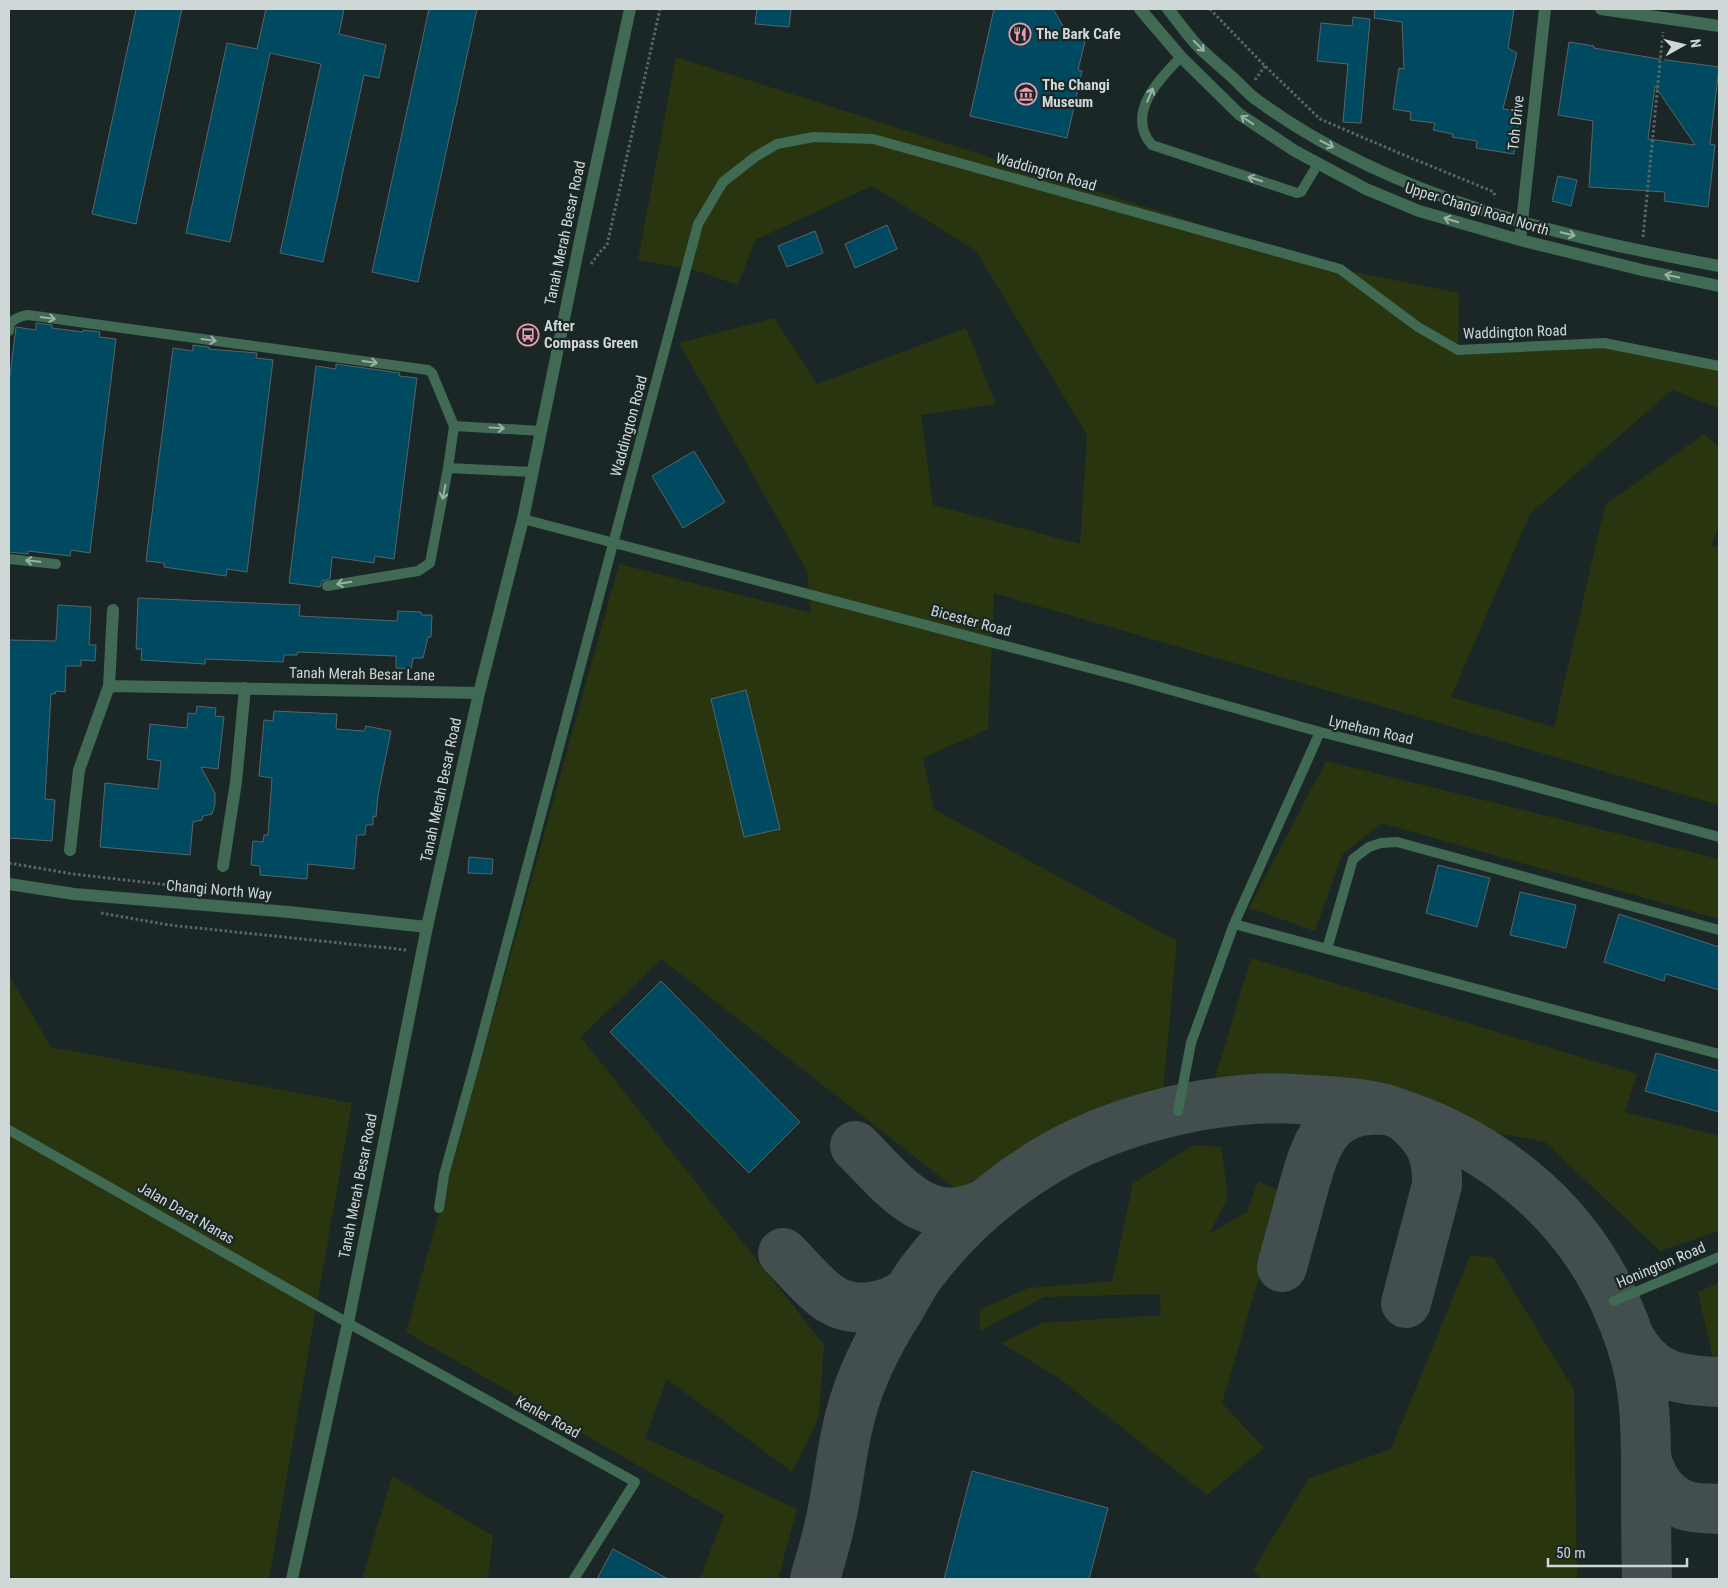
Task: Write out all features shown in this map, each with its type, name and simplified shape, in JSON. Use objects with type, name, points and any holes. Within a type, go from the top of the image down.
[{"type":"street","name":"Tanah Merah Besar Road","points":[[292,1579],[348,1323],[427,927],[479,693],[523,519],[630,9]]},
{"type":"street","name":"Upper Changi Road North","points":[[1140,9],[1181,57],[1239,114],[1295,151],[1366,189],[1419,211],[1520,240],[1642,270],[1719,286]]},
{"type":"street","name":"Upper Changi Road North","points":[[1168,9],[1196,44],[1256,99],[1306,133],[1378,170],[1426,190],[1521,223],[1641,251],[1719,266]]},
{"type":"street","name":"Toh Drive","points":[[1520,240],[1545,9]]},
{"type":"street","points":[[1601,9],[1719,26]]},
{"type":"street","points":[[70,850],[79,770],[109,686],[113,610]]},
{"type":"street","name":"Tanah Merah Besar Lane","points":[[109,686],[479,693]]},
{"type":"street","points":[[223,866],[236,782],[245,688]]},
{"type":"street","name":"Changi North Way","points":[[9,884],[74,894],[289,912],[427,927]]},
{"type":"lane","points":[[1181,57],[1161,76],[1150,91],[1142,116],[1142,127],[1146,138],[1152,145],[1297,193],[1301,192],[1318,164]]},
{"type":"lane","name":"Waddington Road","points":[[439,1208],[444,1175],[698,224],[723,182],[755,156],[777,144],[814,137],[872,139],[1340,270],[1410,322],[1458,350],[1604,343],[1719,366]]},
{"type":"lane","points":[[9,331],[10,323],[14,319],[28,315],[428,370],[432,373],[454,426],[430,563],[418,570],[327,586]]},
{"type":"lane","points":[[454,426],[541,431]]},
{"type":"lane","points":[[448,468],[532,472]]},
{"type":"lane","name":"Bicester Road","points":[[523,519],[1116,675],[1320,732]]},
{"type":"lane","points":[[9,559],[56,564]]},
{"type":"lane","name":"Lyneham Road","points":[[1178,1110],[1191,1044],[1234,924],[1320,732],[1495,776],[1719,837]]},
{"type":"lane","points":[[1327,949],[1353,859],[1368,847],[1389,842],[1397,842],[1719,930]]},
{"type":"lane","points":[[1234,924],[1719,1054]]},
{"type":"lane","name":"Jalan Darat Nanas","points":[[9,1130],[348,1323]]},
{"type":"lane","name":"Honington Road","points":[[1614,1301],[1719,1257]]},
{"type":"lane","name":"Kenler Road","points":[[348,1323],[634,1482],[574,1579]]},
{"type":"path","points":[[590,266],[607,245],[660,9]]},
{"type":"path","points":[[1210,9],[1320,119],[1494,192],[1495,205]]},
{"type":"path","points":[[1643,241],[1664,18]]},
{"type":"path","points":[[94,912],[169,925],[422,952]]},
{"type":"green space","points":[[676,57],[1340,269],[1459,293],[1458,349],[1604,343],[1719,366],[1719,408],[1672,390],[1530,514],[1451,697],[1554,727],[1605,505],[1704,434],[1719,447],[1719,526],[1711,546],[1719,546],[1719,805],[994,593],[988,729],[923,758],[934,809],[1177,941],[1163,1091],[956,1189],[661,959],[581,1037],[824,1345],[819,1417],[792,1472],[667,1379],[645,1438],[797,1509],[778,1579],[700,1579],[724,1515],[406,1332],[619,564],[811,613],[807,571],[679,343],[774,318],[817,384],[966,328],[996,404],[921,415],[933,505],[1080,544],[1087,435],[976,251],[872,186],[755,240],[738,285],[694,270],[638,260]]},
{"type":"green space","points":[[1326,761],[1719,859],[1719,919],[1381,823],[1342,855],[1315,931],[1249,908]]},
{"type":"green space","points":[[1251,958],[1637,1074],[1625,1112],[1719,1136],[1719,1231],[1660,1251],[1545,1142],[1215,1078]]},
{"type":"green space","points":[[9,975],[51,1047],[352,1103],[269,1579],[9,1579]]},
{"type":"green space","points":[[1193,1145],[1221,1147],[1228,1197],[1209,1234],[1247,1212],[1258,1181],[1284,1193],[1222,1403],[1264,1448],[1207,1495],[1059,1378],[1001,1343],[1042,1323],[1161,1315],[1159,1294],[1044,1297],[980,1331],[980,1310],[1028,1288],[1112,1281],[1133,1183]]},
{"type":"green space","points":[[1470,1256],[1493,1257],[1574,1390],[1577,1579],[1262,1579],[1253,1570],[1309,1478],[1391,1449]]},
{"type":"green space","points":[[1719,1283],[1719,1359],[1713,1359],[1698,1292]]},
{"type":"green space","points":[[392,1476],[493,1536],[488,1579],[362,1579]]},
{"type":"building","points":[[136,9],[182,9],[136,224],[92,214]]},
{"type":"building","points":[[266,9],[344,9],[339,34],[386,45],[379,78],[364,75],[323,262],[280,253],[321,64],[270,53],[230,242],[186,233],[227,43],[257,49]]},
{"type":"building","points":[[429,9],[477,9],[418,282],[372,272]]},
{"type":"building","points":[[757,9],[791,9],[789,27],[755,24]]},
{"type":"building","name":"The Changi Museum","points":[[994,9],[1053,9],[1070,38],[1085,41],[1078,70],[1082,71],[1067,138],[970,116]]},
{"type":"building","points":[[1375,9],[1514,9],[1508,48],[1517,53],[1503,109],[1520,111],[1514,154],[1476,148],[1477,141],[1452,137],[1453,134],[1433,130],[1435,123],[1410,120],[1411,112],[1393,109],[1399,68],[1404,69],[1402,22],[1374,18]]},
{"type":"building","points":[[1353,17],[1370,19],[1361,123],[1343,122],[1348,64],[1317,61],[1321,23],[1352,26]]},
{"type":"building","points":[[1569,42],[1659,59],[1719,67],[1710,144],[1715,145],[1708,207],[1664,201],[1665,192],[1589,187],[1593,121],[1558,115]],"holes":[[[1655,86],[1695,145],[1648,139]]]},
{"type":"building","points":[[1558,176],[1577,180],[1571,206],[1552,201]]},
{"type":"building","points":[[887,225],[897,249],[855,268],[845,244]]},
{"type":"building","points":[[815,231],[823,253],[787,267],[778,246]]},
{"type":"building","points":[[36,323],[52,325],[52,328],[100,332],[99,337],[116,339],[90,553],[71,550],[70,556],[28,551],[28,554],[9,552],[9,383],[16,327],[36,330]]},
{"type":"building","points":[[193,345],[209,347],[209,349],[257,353],[256,358],[273,360],[247,572],[227,569],[226,576],[164,567],[164,563],[146,561],[173,348],[193,351]]},
{"type":"building","points":[[336,364],[400,373],[399,376],[417,378],[394,559],[375,556],[374,563],[332,557],[330,579],[322,581],[320,587],[289,583],[316,366],[336,369]]},
{"type":"building","points":[[694,451],[725,502],[683,528],[652,476]]},
{"type":"building","points":[[138,598],[300,605],[299,616],[397,621],[398,611],[421,612],[422,615],[432,615],[431,637],[428,637],[423,658],[413,658],[411,669],[396,668],[396,656],[298,652],[297,655],[284,655],[283,662],[205,659],[205,664],[141,660],[142,649],[136,649]]},
{"type":"building","points":[[58,605],[91,607],[89,645],[96,645],[95,661],[81,660],[81,666],[66,666],[65,692],[56,691],[55,694],[51,694],[45,799],[55,800],[52,841],[9,838],[9,640],[56,641]]},
{"type":"building","points":[[746,690],[780,829],[744,837],[711,699]]},
{"type":"building","points":[[197,706],[216,708],[215,716],[224,717],[218,769],[201,767],[215,793],[215,804],[212,814],[203,816],[202,820],[193,822],[190,855],[100,847],[105,783],[158,789],[161,761],[147,759],[150,724],[187,728],[188,713],[196,714]]},
{"type":"building","points":[[274,711],[337,714],[336,729],[364,731],[366,726],[391,731],[378,795],[376,817],[373,816],[373,825],[366,825],[365,835],[357,835],[354,869],[308,864],[307,879],[260,875],[260,866],[251,865],[253,841],[263,842],[264,835],[268,835],[272,778],[259,776],[264,720],[273,721]]},
{"type":"building","points":[[469,857],[493,859],[492,874],[468,873]]},
{"type":"building","points":[[1438,865],[1490,878],[1477,927],[1426,913]]},
{"type":"building","points":[[1520,892],[1576,905],[1566,948],[1510,935]]},
{"type":"building","points":[[1619,914],[1719,947],[1719,990],[1666,974],[1664,981],[1604,962]]},
{"type":"building","points":[[661,981],[800,1122],[749,1173],[610,1032]]},
{"type":"building","points":[[1656,1053],[1719,1071],[1719,1112],[1645,1091]]},
{"type":"building","points":[[972,1471],[1108,1508],[1089,1579],[944,1579]]},
{"type":"building","points":[[613,1549],[668,1579],[597,1579]]},
{"type":"taxiway","points":[[815,1579],[830,1523],[844,1443],[859,1388],[885,1332],[915,1282],[952,1236],[1000,1192],[1035,1167],[1077,1144],[1125,1125],[1177,1110],[1229,1101],[1268,1098],[1342,1102],[1381,1108],[1427,1124],[1494,1160],[1524,1182],[1576,1236],[1597,1268],[1615,1302],[1630,1339],[1640,1377],[1645,1427],[1647,1579]]},
{"type":"taxiway","points":[[1282,1267],[1311,1163],[1324,1134],[1334,1123],[1347,1115],[1363,1111],[1383,1110]]},
{"type":"taxiway","points":[[1405,1117],[1420,1132],[1430,1146],[1434,1155],[1437,1174],[1437,1185],[1406,1303]]},
{"type":"taxiway","points":[[855,1146],[898,1189],[913,1200],[929,1208],[946,1212],[965,1211],[987,1203]]},
{"type":"taxiway","points":[[783,1253],[825,1295],[845,1305],[856,1307],[878,1306],[900,1298],[909,1292]]},
{"type":"taxiway","points":[[1629,1337],[1646,1361],[1666,1374],[1690,1380],[1719,1382]]},
{"type":"taxiway","points":[[1646,1457],[1655,1479],[1670,1497],[1688,1506],[1719,1509]]},
{"type":"place","name":"The Bark Cafe","points":[[1020,34]]},
{"type":"place","name":"The Changi Museum","points":[[1026,94]]},
{"type":"place","name":"After Compass Green","points":[[528,335]]}]
